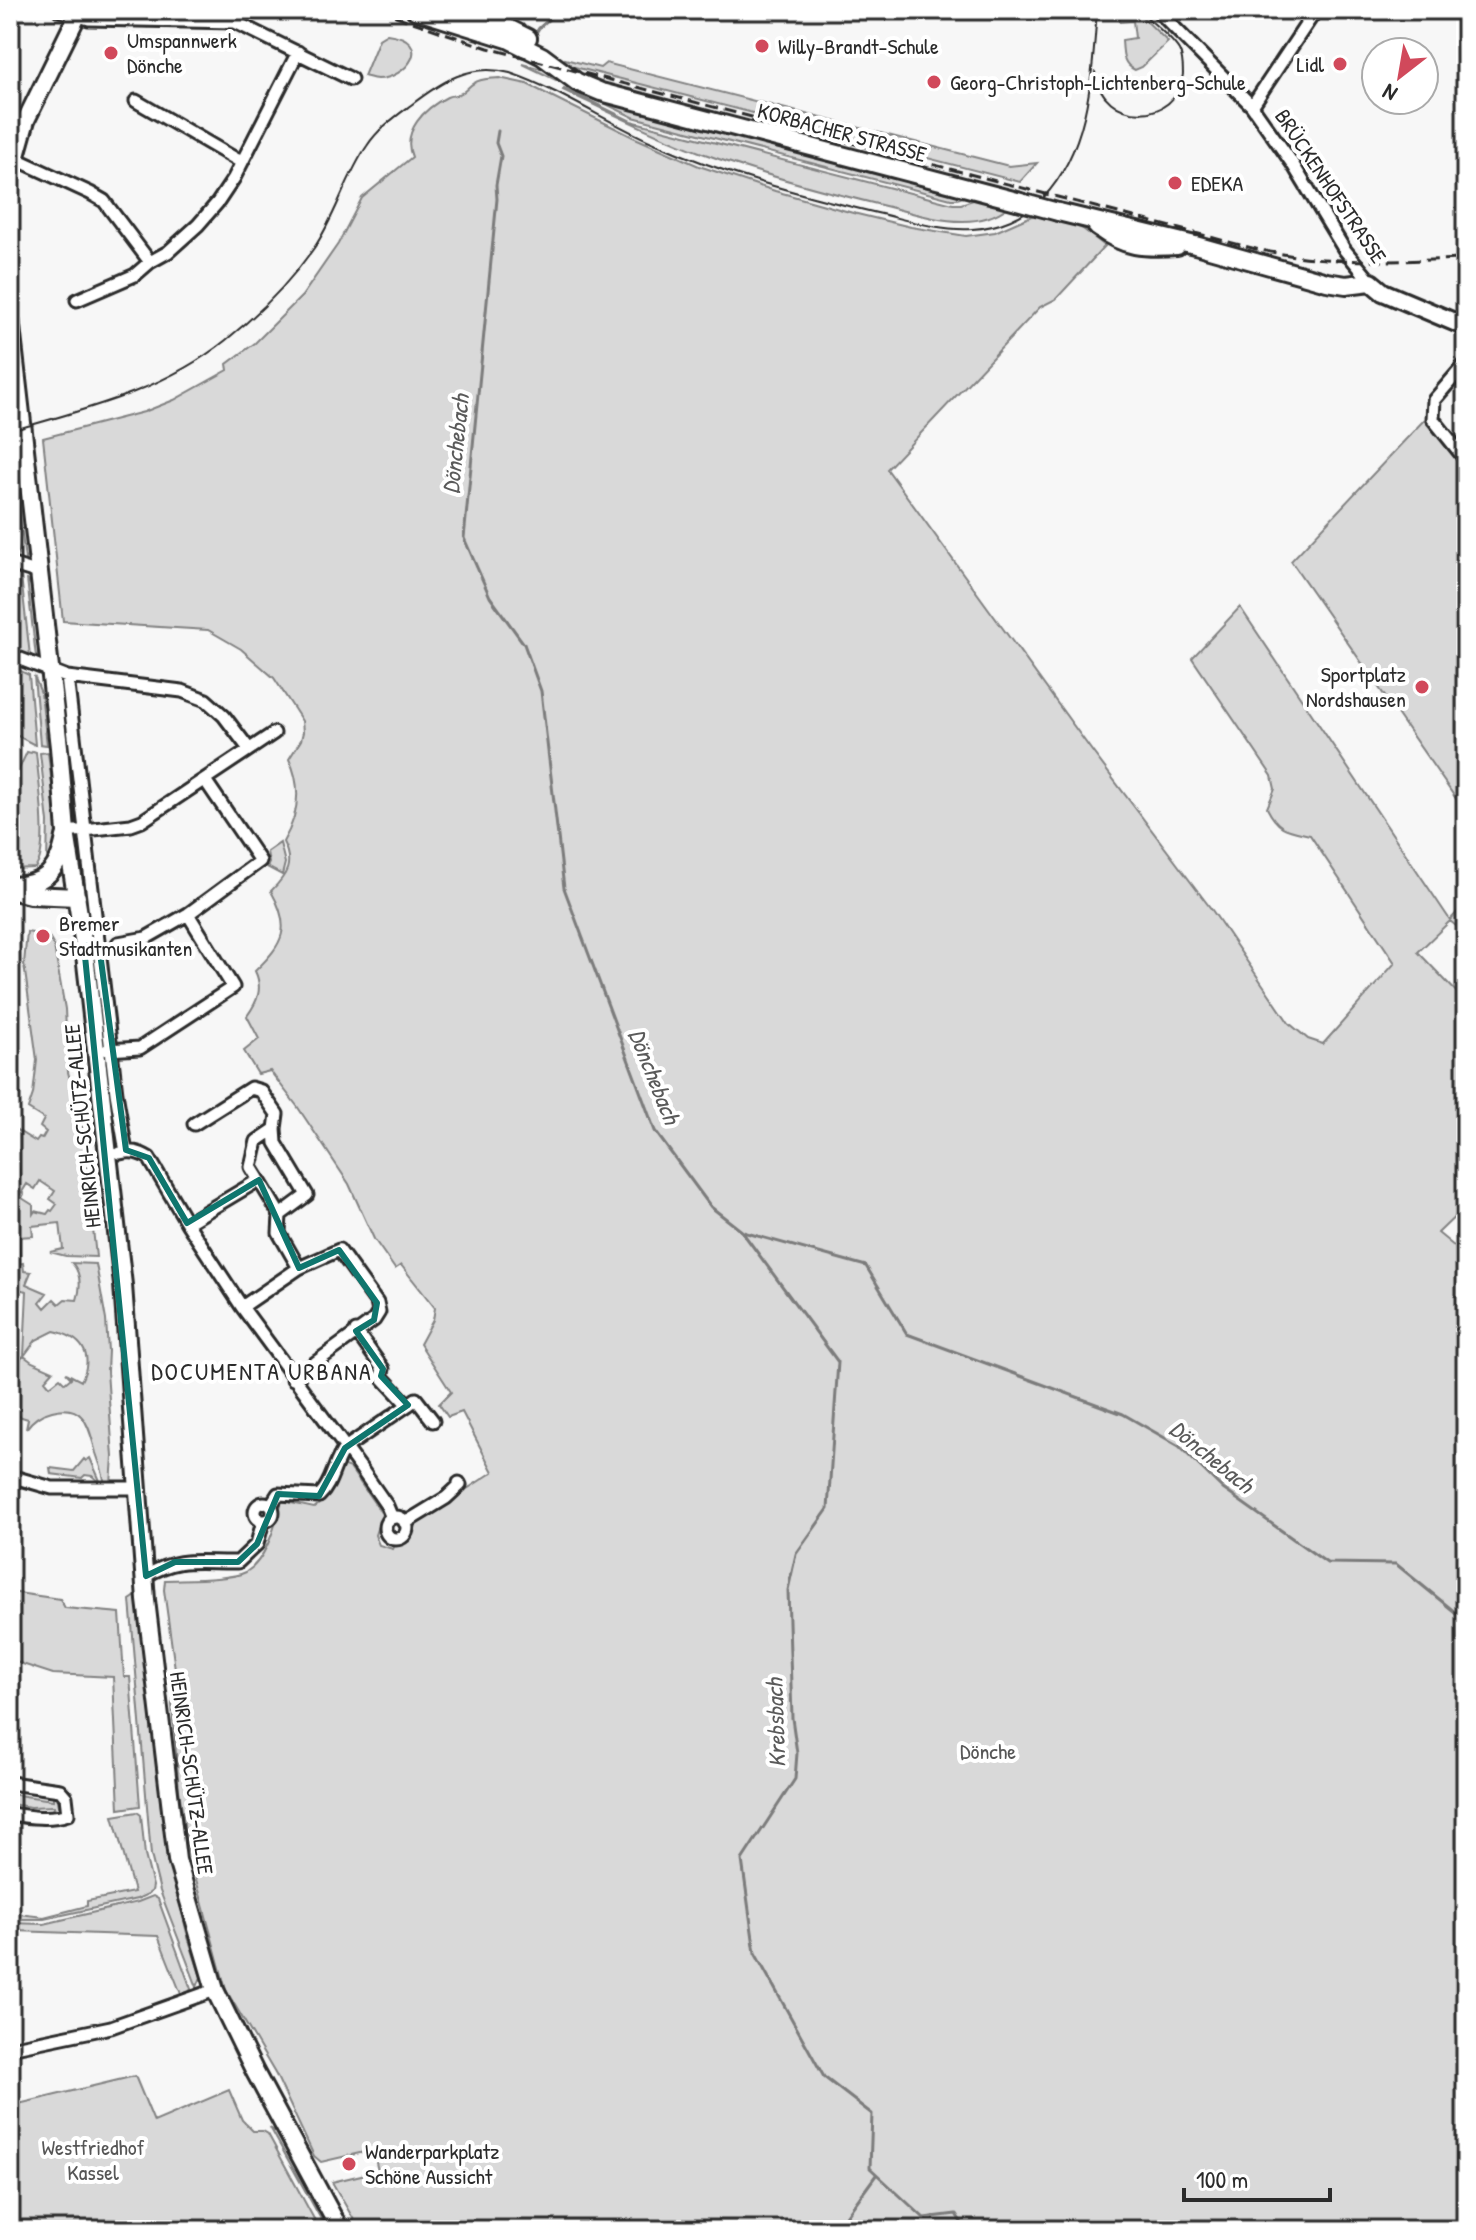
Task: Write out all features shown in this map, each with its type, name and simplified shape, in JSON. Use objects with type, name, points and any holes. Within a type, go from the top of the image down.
[{"type":"main road","name":"KORBACHER STRASSE","points":[[415,10],[526,47],[587,87],[1086,219],[1107,235],[1145,248],[1195,245],[1327,282],[1346,285],[1371,282]]},
{"type":"main road","name":"KORBACHER STRASSE","points":[[456,10],[515,30],[583,80],[587,87]]},
{"type":"main road","points":[[10,177],[26,120],[78,13]]},
{"type":"main road","points":[[1371,282],[1383,292],[1466,327]]},
{"type":"main road","name":"HEINRICH-SCHÜTZ-ALLEE","points":[[10,318],[12,362],[22,417],[66,832],[77,897],[92,946],[104,1050],[108,1156],[123,1285],[146,1600],[177,1860],[215,1990],[261,2084],[340,2230]]},
{"type":"main road","points":[[10,888],[41,880],[51,873],[63,853],[66,832]]},
{"type":"main road","points":[[10,888],[30,895],[77,897]]},
{"type":"street","points":[[59,10],[78,13],[89,19],[235,22],[351,79]]},
{"type":"street","name":"BRÜCKENHOFSTRASSE","points":[[1157,10],[1252,106],[1292,163],[1349,255],[1371,282]]},
{"type":"street","points":[[1252,106],[1316,10]]},
{"type":"street","points":[[77,300],[135,275],[168,252],[198,225],[218,202],[298,52]]},
{"type":"street","points":[[136,101],[241,162]]},
{"type":"street","points":[[14,158],[104,201],[150,262]]},
{"type":"street","points":[[1466,363],[1434,400],[1433,419],[1466,460]]},
{"type":"street","points":[[10,564],[39,573]]},
{"type":"street","points":[[10,655],[67,677],[182,691],[206,700],[224,716],[249,749]]},
{"type":"street","name":"HEINRICH-SCHÜTZ-ALLEE","points":[[67,677],[86,829],[92,946]]},
{"type":"street","points":[[66,832],[142,821],[274,733]]},
{"type":"street","points":[[118,943],[146,938],[188,914],[260,861],[205,780]]},
{"type":"street","points":[[104,1050],[140,1048],[233,987],[188,914]]},
{"type":"street","name":"HEINRICH-SCHÜTZ-ALLEE","points":[[104,1050],[116,1093],[126,1152]]},
{"type":"street","points":[[194,1124],[251,1088],[261,1091],[277,1114],[276,1143],[307,1195],[280,1215]]},
{"type":"street","points":[[275,1129],[257,1141],[251,1167],[280,1215],[279,1233],[299,1268]]},
{"type":"street","points":[[108,1156],[126,1152],[141,1153],[149,1158],[242,1307],[387,1506],[392,1518]]},
{"type":"street","points":[[187,1223],[259,1180]]},
{"type":"street","points":[[10,1212],[10,1302]]},
{"type":"street","points":[[242,1307],[299,1268],[339,1250],[377,1303],[379,1312],[374,1320],[293,1379]]},
{"type":"street","points":[[356,1331],[383,1369],[381,1376],[408,1405]]},
{"type":"street","points":[[146,1576],[175,1562],[238,1562],[257,1544],[263,1521],[257,1518],[255,1508],[261,1503],[271,1505],[278,1494],[319,1496],[325,1490],[345,1448],[416,1399],[433,1421]]},
{"type":"street","points":[[10,1476],[52,1488],[139,1488]]},
{"type":"street","points":[[405,1523],[456,1491],[459,1483]]},
{"type":"street","points":[[399,1517],[405,1523],[407,1529],[403,1537],[390,1538],[385,1527],[387,1521],[399,1517]]},
{"type":"street","points":[[10,1783],[60,1790],[66,1797],[68,1814],[29,1817],[10,1814]]},
{"type":"street","points":[[10,2048],[111,2027],[215,1990]]},
{"type":"highlighted area","points":[[99,945],[126,1150],[149,1158],[187,1223],[259,1180],[299,1268],[339,1250],[377,1303],[374,1320],[356,1331],[383,1369],[381,1376],[408,1405],[345,1448],[319,1496],[278,1494],[257,1544],[238,1562],[175,1562],[146,1576],[84,946]]},
{"type":"green space","points":[[1119,10],[1135,10],[1168,42],[1135,70],[1125,61],[1122,40],[1135,38],[1133,21],[1120,22]]},
{"type":"green space","points":[[387,34],[410,44],[412,59],[398,73],[388,77],[377,79],[364,76],[379,39]]},
{"type":"green space","points":[[565,59],[600,68],[606,63],[1009,166],[1037,163],[1020,182],[563,64]]},
{"type":"green space","points":[[523,64],[976,193],[951,199],[633,117]]},
{"type":"green space","name":"Dönche","points":[[499,78],[527,84],[699,166],[853,213],[966,236],[995,232],[1036,214],[1083,229],[1105,246],[1056,299],[1040,307],[887,469],[1212,910],[1289,1023],[1308,1039],[1323,1044],[1395,963],[1310,835],[1284,828],[1271,815],[1267,808],[1275,789],[1272,776],[1192,658],[1240,607],[1450,920],[1466,903],[1466,934],[1450,921],[1418,952],[1466,1002],[1466,1206],[1438,1233],[1466,1256],[1466,2230],[357,2230],[332,2182],[378,2171],[373,2150],[321,2162],[314,2156],[276,2075],[226,1990],[187,1846],[172,1705],[177,1683],[165,1580],[219,1578],[246,1572],[265,1550],[282,1501],[314,1508],[328,1497],[339,1464],[350,1468],[382,1514],[375,1535],[379,1545],[393,1549],[396,1543],[410,1541],[418,1521],[493,1472],[462,1412],[448,1417],[439,1404],[451,1392],[420,1344],[433,1320],[435,1308],[401,1265],[395,1269],[374,1239],[349,1184],[297,1106],[270,1071],[258,1074],[244,1051],[259,1039],[247,1016],[258,994],[259,983],[255,971],[273,952],[282,934],[281,915],[271,891],[287,869],[288,857],[283,842],[293,822],[297,801],[296,780],[289,759],[301,740],[302,721],[274,678],[241,649],[208,630],[63,621],[43,438],[144,412],[174,400],[228,370],[227,364],[255,343],[302,296],[338,244],[362,198],[412,157],[409,147],[412,129],[423,114],[477,81]]},
{"type":"green space","points":[[563,90],[631,121],[953,204],[976,199],[1008,207],[981,219],[953,221],[816,188],[684,146]]},
{"type":"green space","name":"Sportplatz Nordshausen","points":[[1424,420],[1466,472],[1466,813],[1291,561]]},
{"type":"green space","points":[[16,434],[30,551],[25,560],[10,435]]},
{"type":"green space","points":[[10,481],[18,555],[14,559],[10,557]]},
{"type":"green space","points":[[10,571],[21,576],[30,656],[10,650]]},
{"type":"green space","points":[[27,579],[33,589],[41,650],[36,657]]},
{"type":"green space","points":[[10,666],[29,675],[35,745],[10,732],[15,716],[10,713]]},
{"type":"green space","points":[[34,676],[41,693],[47,745],[40,744]]},
{"type":"green space","points":[[27,752],[36,752],[42,813],[42,846],[35,868],[10,869],[10,815],[18,800],[12,784]]},
{"type":"green space","points":[[48,752],[56,825],[51,865],[47,862],[48,822],[40,753]]},
{"type":"green space","points":[[280,843],[285,863],[282,875],[267,867],[267,852]]},
{"type":"green space","points":[[27,932],[48,936],[54,946],[65,1009],[68,1072],[81,1118],[96,1257],[50,1252],[63,1249],[60,1223],[32,1226],[33,1236],[18,1237],[12,1205],[16,1201],[13,1184],[20,1177],[10,1121],[14,1122],[12,1127],[36,1142],[46,1132],[40,1127],[44,1119],[28,1109],[37,1060],[24,964]],"holes":[[[40,1181],[55,1191],[50,1199],[57,1204],[47,1214],[35,1211],[33,1214],[33,1205],[22,1198],[27,1184],[35,1189]]]},
{"type":"green space","points":[[23,1263],[24,1271],[31,1272],[26,1284],[47,1293],[40,1302],[45,1308],[54,1299],[59,1304],[65,1299],[77,1300],[80,1281],[72,1263],[96,1264],[106,1320],[113,1457],[111,1484],[105,1484],[88,1427],[79,1414],[63,1409],[52,1411],[37,1418],[26,1429],[28,1419],[15,1415],[12,1409],[10,1386],[14,1368],[24,1355],[27,1291],[17,1289],[18,1264]],"holes":[[[54,1331],[83,1348],[85,1371],[81,1381],[66,1373],[71,1378],[65,1383],[60,1378],[50,1386],[45,1380],[53,1371],[24,1356],[36,1340]]]},
{"type":"green space","points":[[90,1458],[101,1483],[92,1476],[82,1478],[51,1474],[50,1468],[74,1471],[84,1459]]},
{"type":"green space","points":[[10,1592],[60,1599],[65,1608],[120,1613],[124,1677],[130,1677],[140,1806],[119,1809],[113,1677],[53,1674],[10,1660]]},
{"type":"green space","points":[[139,1594],[161,1808],[168,1855],[201,1977],[197,1987],[160,1891],[151,1855],[130,1600]]},
{"type":"green space","points":[[53,1792],[57,1795],[60,1811],[56,1813],[54,1806],[10,1804],[10,1794],[53,1800]]},
{"type":"green space","points":[[137,1812],[141,1815],[152,1891],[137,1899],[44,1919],[10,1919],[10,1913],[44,1917],[87,1906],[87,1901],[134,1892],[113,1816]]},
{"type":"green space","points":[[153,1896],[158,1899],[191,1989],[188,1993],[181,1994],[158,1936],[15,1931],[10,1928],[10,1923],[44,1924]]},
{"type":"green space","name":"Westfriedhof Kassel","points":[[135,2076],[154,2122],[229,2090],[242,2120],[253,2131],[268,2134],[320,2230],[10,2230],[10,2106]]},
{"type":"green space","points":[[271,2129],[277,2132],[334,2230],[327,2230]]},
{"type":"waterway","name":"Dönchebach","points":[[534,36],[559,10]]},
{"type":"waterway","name":"Dönchebach","points":[[498,131],[496,143],[501,156],[464,538],[490,597],[524,644],[541,691],[564,888],[655,1131],[711,1207],[743,1232],[866,1266],[907,1334],[1123,1414],[1179,1446],[1223,1489],[1327,1563],[1396,1564],[1466,1621]]},
{"type":"waterway","name":"Krebsbach","points":[[743,1233],[838,1362],[828,1509],[796,1554],[788,1590],[792,1718],[797,1753],[795,1779],[742,1860],[755,1953],[824,2077],[872,2114],[870,2168],[924,2218],[956,2214],[966,2230]]},
{"type":"waterway","points":[[836,2230],[876,2175]]},
{"type":"tram line","points":[[10,431],[95,406],[150,385],[202,358],[226,340],[273,297],[314,248],[359,158],[376,134],[422,97],[457,76],[482,70],[510,73],[546,88],[634,134],[734,174],[924,224],[960,229],[981,228],[1001,224],[1036,205],[1059,178],[1071,157],[1086,109],[1097,10]]},
{"type":"tram line","points":[[1095,72],[1101,90],[1111,102],[1125,110],[1140,113],[1155,110],[1168,103],[1178,91],[1183,74],[1180,53],[1171,40],[1139,10]]},
{"type":"railway","points":[[378,10],[488,48],[1256,249],[1335,260],[1466,259]]},
{"type":"place","name":"Willy-Brandt-Schule","points":[[762,46]]},
{"type":"place","name":"Umspannwerk Dönche","points":[[111,53]]},
{"type":"place","name":"Lidl","points":[[1340,64]]},
{"type":"place","name":"Georg-Christoph-Lichtenberg-Schule","points":[[934,82]]},
{"type":"place","name":"EDEKA","points":[[1175,183]]},
{"type":"place","name":"Sportplatz Nordshausen","points":[[1422,687]]},
{"type":"place","name":"Bremer Stadtmusikanten","points":[[43,936]]},
{"type":"place","name":"Wanderparkplatz Schöne Aussicht","points":[[349,2164]]},
{"type":"district","name":"DOCUMENTA URBANA","points":[[262,1371]]}]
